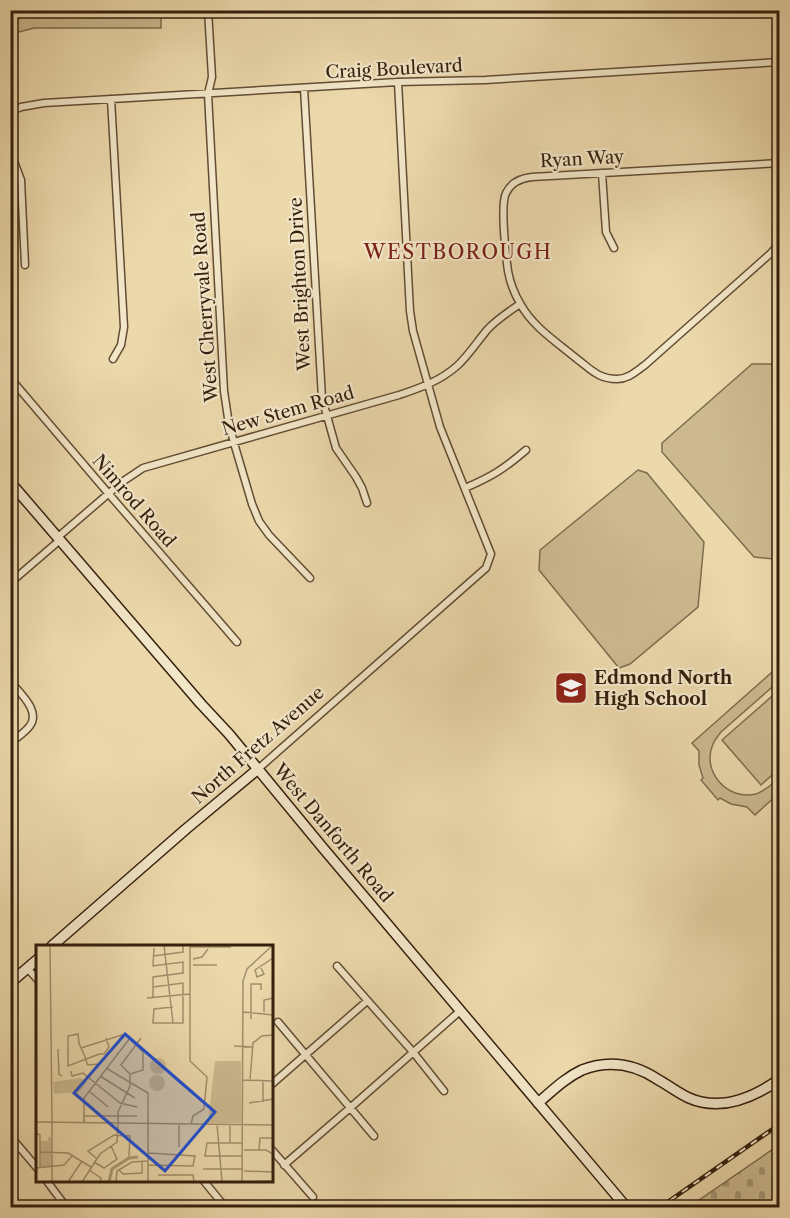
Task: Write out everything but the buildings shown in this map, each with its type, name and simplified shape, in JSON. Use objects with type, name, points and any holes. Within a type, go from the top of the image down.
[{"type":"main road","name":"West Danforth Road","points":[[10,482],[258,768],[627,1208]]},
{"type":"main road","name":"North Fretz Avenue","points":[[53,945],[258,768]]},
{"type":"main road","points":[[10,983],[36,961]]},
{"type":"main road","points":[[538,1103],[566,1079],[583,1070],[614,1064],[641,1069],[690,1099],[707,1103],[722,1104],[741,1100],[764,1090],[780,1079]]},
{"type":"street","name":"West Cherryvale Road","points":[[208,10],[212,77],[208,94],[224,392],[228,418],[258,521],[310,578]]},
{"type":"street","name":"Craig Boulevard","points":[[10,112],[21,107],[44,103],[780,62]]},
{"type":"street","points":[[398,82],[410,310],[413,331],[440,427],[465,488],[489,477],[526,450]]},
{"type":"street","name":"West Brighton Drive","points":[[304,88],[322,399],[336,448],[356,477],[367,503]]},
{"type":"street","points":[[111,99],[124,327],[121,345],[113,359]]},
{"type":"street","points":[[10,156],[21,180],[25,265]]},
{"type":"street","name":"Ryan Way","points":[[520,304],[508,272],[504,212],[506,193],[516,181],[524,178],[780,163]]},
{"type":"street","points":[[602,173],[606,232],[614,248]]},
{"type":"street","points":[[520,304],[534,322],[597,374],[606,378],[627,378],[645,365],[780,243]]},
{"type":"street","name":"New Stem Road","points":[[10,583],[108,494],[143,468],[428,385],[458,365],[489,328],[520,304]]},
{"type":"street","name":"Nimrod Road","points":[[10,378],[237,642]]},
{"type":"street","name":"North Fretz Avenue","points":[[258,768],[486,568],[491,554],[465,488]]},
{"type":"street","points":[[10,681],[32,708],[34,716],[31,725],[10,743]]},
{"type":"street","points":[[337,966],[413,1052],[444,1091]]},
{"type":"street","points":[[27,968],[36,978]]},
{"type":"street","points":[[273,1083],[367,1001]]},
{"type":"street","points":[[284,1165],[460,1011]]},
{"type":"street","points":[[278,1022],[374,1136]]},
{"type":"street","points":[[10,1136],[36,1167]]},
{"type":"street","points":[[273,1151],[313,1197]]},
{"type":"street","points":[[48,1182],[67,1208]]},
{"type":"street","points":[[205,1182],[226,1208]]},
{"type":"green space","points":[[22,11],[161,11],[161,28],[34,28],[11,34],[11,27],[24,13]]},
{"type":"green space","points":[[752,364],[771,364],[779,375],[780,552],[773,559],[754,557],[662,452],[662,443]]},
{"type":"green space","points":[[638,470],[647,473],[704,542],[698,607],[630,664],[619,668],[539,570],[540,550]]},
{"type":"green space","points":[[779,666],[779,681],[721,732],[710,754],[714,774],[719,782],[735,793],[756,794],[779,778],[779,793],[755,815],[747,807],[731,804],[720,798],[718,800],[701,780],[703,778],[699,765],[699,751],[692,743]]},
{"type":"green space","points":[[779,690],[779,769],[761,785],[722,740]]},
{"type":"green space","points":[[779,1145],[779,1207],[689,1207]]},
{"type":"railway","points":[[659,1208],[780,1124]]},
{"type":"place","name":"Edmond North High School","points":[[571,688]]},
{"type":"district","name":"WESTBOROUGH","points":[[458,252]]}]
